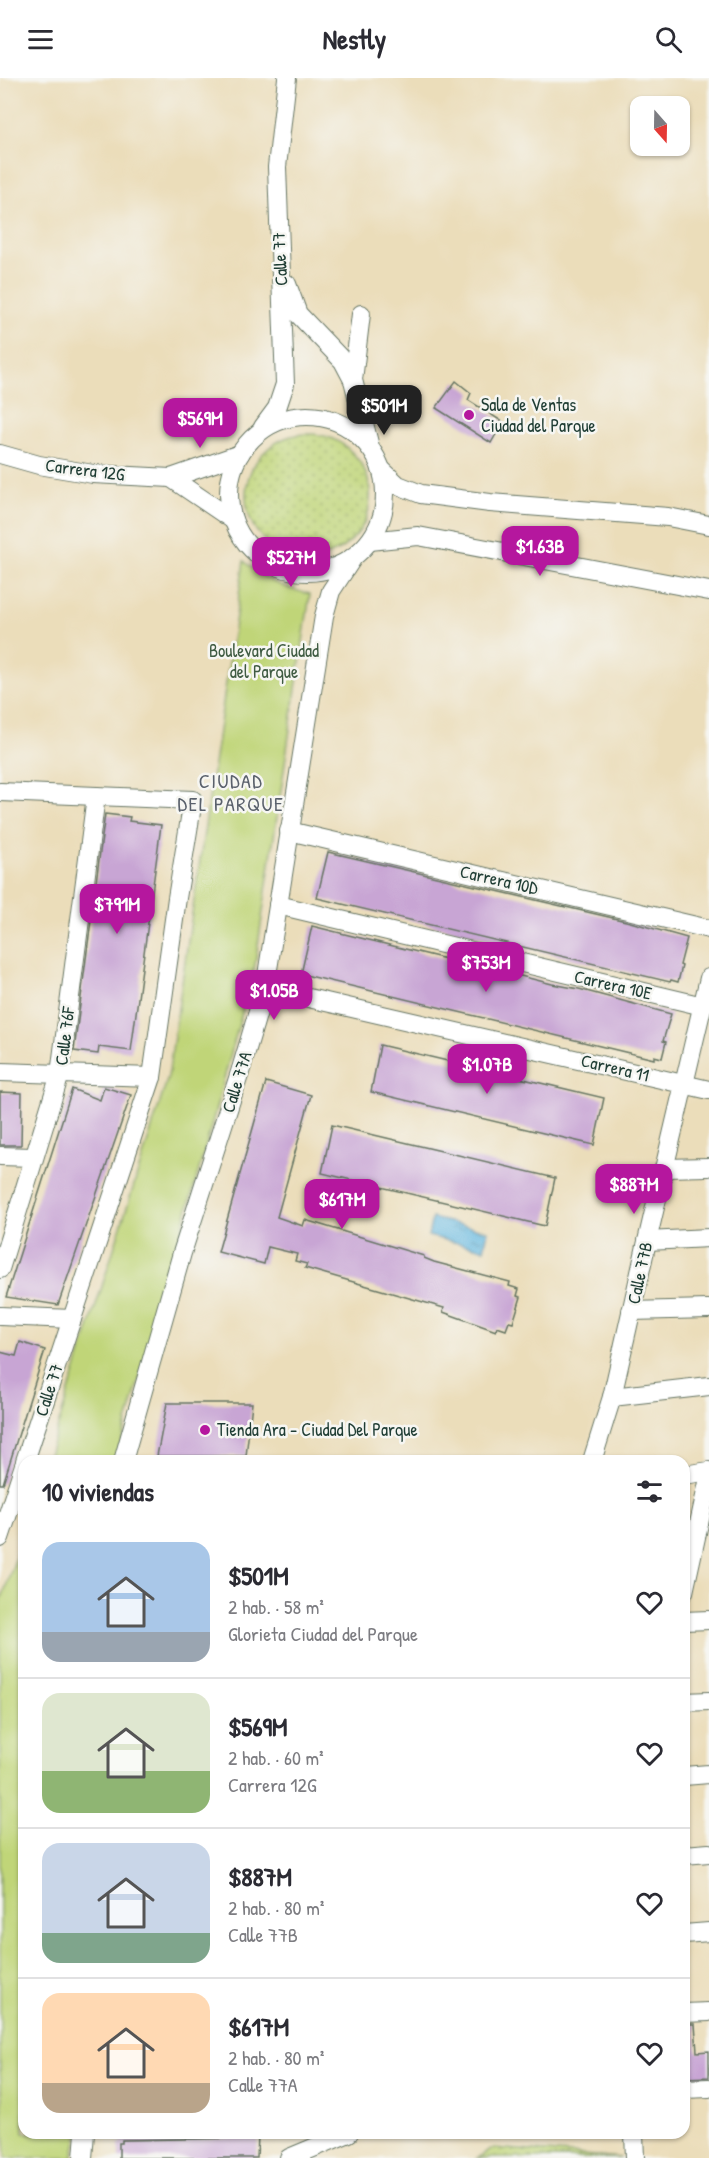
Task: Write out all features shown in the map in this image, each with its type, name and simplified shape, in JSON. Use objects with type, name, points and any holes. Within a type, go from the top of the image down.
[{"type":"street","name":"Calle 77","points":[[258,434],[277,408],[285,384],[277,167],[287,78]]},
{"type":"street","points":[[281,269],[298,314],[343,361],[353,380],[370,447],[381,469],[386,493],[382,518],[370,541],[352,559],[330,569],[306,573],[282,569],[261,558],[243,540],[233,520],[229,497],[231,474],[240,454],[258,434],[280,421],[304,416],[329,419],[352,429],[370,447]]},
{"type":"street","points":[[353,380],[360,314]]},
{"type":"street","name":"Carrera 12G","points":[[0,454],[39,465],[93,474],[171,478],[240,454]]},
{"type":"street","points":[[381,469],[398,485],[421,494],[490,503],[668,517],[709,525]]},
{"type":"street","points":[[171,478],[233,520]]},
{"type":"street","points":[[370,541],[418,536],[709,591]]},
{"type":"street","name":"Calle 77A","points":[[125,1455],[182,1253],[242,1069],[265,988],[324,616],[331,591],[352,559]]},
{"type":"street","points":[[0,792],[96,796]]},
{"type":"street","name":"Calle 77","points":[[28,1455],[153,1077],[177,897],[193,800],[96,796]]},
{"type":"street","name":"Calle 76F","points":[[0,1269],[60,1074],[96,796]]},
{"type":"street","name":"Carrera 10D","points":[[289,831],[709,929]]},
{"type":"street","name":"Carrera 10E","points":[[278,905],[703,1006]]},
{"type":"street","name":"Calle 77B","points":[[594,1455],[612,1397],[684,1083],[704,1025],[703,1006],[709,978]]},
{"type":"street","name":"Carrera 11","points":[[265,988],[709,1090]]},
{"type":"street","points":[[0,1072],[153,1077]]},
{"type":"street","points":[[0,1156],[33,1157]]},
{"type":"street","points":[[664,1168],[709,1167]]},
{"type":"street","points":[[647,1241],[709,1238]]},
{"type":"street","points":[[631,1311],[709,1309]]},
{"type":"street","points":[[0,1316],[72,1319]]},
{"type":"street","points":[[612,1397],[709,1386]]},
{"type":"street","points":[[690,1473],[709,1471]]},
{"type":"street","points":[[690,1567],[709,1478]]},
{"type":"street","name":"Calle 77","points":[[0,1538],[18,1484]]},
{"type":"street","points":[[690,1621],[709,1620]]},
{"type":"street","points":[[690,1702],[709,1701]]},
{"type":"street","points":[[690,1776],[709,1774]]},
{"type":"street","points":[[690,1855],[709,1853]]},
{"type":"street","points":[[690,1934],[709,1932]]},
{"type":"street","points":[[690,2013],[709,2012]]},
{"type":"street","points":[[690,2089],[709,2088]]},
{"type":"street","points":[[83,2158],[85,2139]]},
{"type":"street","points":[[289,2158],[335,2139]]},
{"type":"street","points":[[634,2139],[635,2158]]},
{"type":"green space","points":[[308,434],[332,439],[352,452],[365,472],[370,496],[365,520],[352,540],[332,553],[308,558],[284,553],[264,540],[251,520],[246,496],[251,472],[264,452],[284,439]]},
{"type":"green space","name":"Boulevard Ciudad del Parque","points":[[244,561],[274,582],[310,594],[255,965],[118,1455],[49,1455],[168,1077]]},
{"type":"green space","points":[[18,1551],[18,2139],[78,2139],[73,2158],[6,2158],[0,2072],[0,1604]]},
{"type":"green space","points":[[494,2148],[621,2158],[477,2158]]},
{"type":"water","points":[[432,1218],[488,1231],[484,1249],[428,1236]]},
{"type":"building","name":"Sala de Ventas Ciudad del Parque","points":[[456,381],[471,393],[468,400],[503,422],[491,443],[436,408]]},
{"type":"building","points":[[105,814],[130,817],[129,821],[161,825],[131,1051],[99,1047],[98,1054],[74,1051]]},
{"type":"building","points":[[328,852],[630,922],[687,938],[678,982],[671,980],[670,982],[317,898]]},
{"type":"building","points":[[312,926],[579,989],[671,1014],[663,1041],[666,1042],[662,1058],[654,1056],[654,1059],[301,974]]},
{"type":"building","points":[[380,1045],[604,1098],[594,1145],[371,1092]]},
{"type":"building","points":[[266,1082],[311,1095],[277,1217],[303,1226],[305,1220],[424,1256],[434,1262],[510,1282],[509,1286],[519,1289],[517,1296],[521,1297],[513,1323],[509,1322],[506,1330],[497,1327],[496,1331],[443,1312],[444,1308],[305,1268],[307,1264],[295,1261],[297,1254],[268,1247],[264,1264],[218,1252]]},
{"type":"building","points":[[104,1087],[131,1095],[58,1305],[6,1297],[72,1089],[100,1100]]},
{"type":"building","points":[[0,1092],[22,1093],[21,1145],[0,1145]]},
{"type":"building","points":[[332,1125],[555,1178],[545,1226],[322,1173]]},
{"type":"building","points":[[20,1342],[45,1350],[3,1484],[0,1484],[0,1352],[16,1356]]},
{"type":"building","name":"Tienda Ara - Ciudad Del Parque","points":[[167,1403],[252,1403],[246,1455],[157,1455]]},
{"type":"building","points":[[690,2024],[695,2024],[697,2052],[709,2051],[709,2077],[690,2078]]},
{"type":"building","points":[[258,2139],[257,2158],[119,2158],[119,2143],[122,2143],[122,2140]]},
{"type":"place","name":"Sala de Ventas Ciudad del Parque","points":[[469,415]]},
{"type":"place","name":"Tienda Ara - Ciudad Del Parque","points":[[205,1430]]},
{"type":"district","name":"CIUDAD DEL PARQUE","points":[[231,792]]}]
